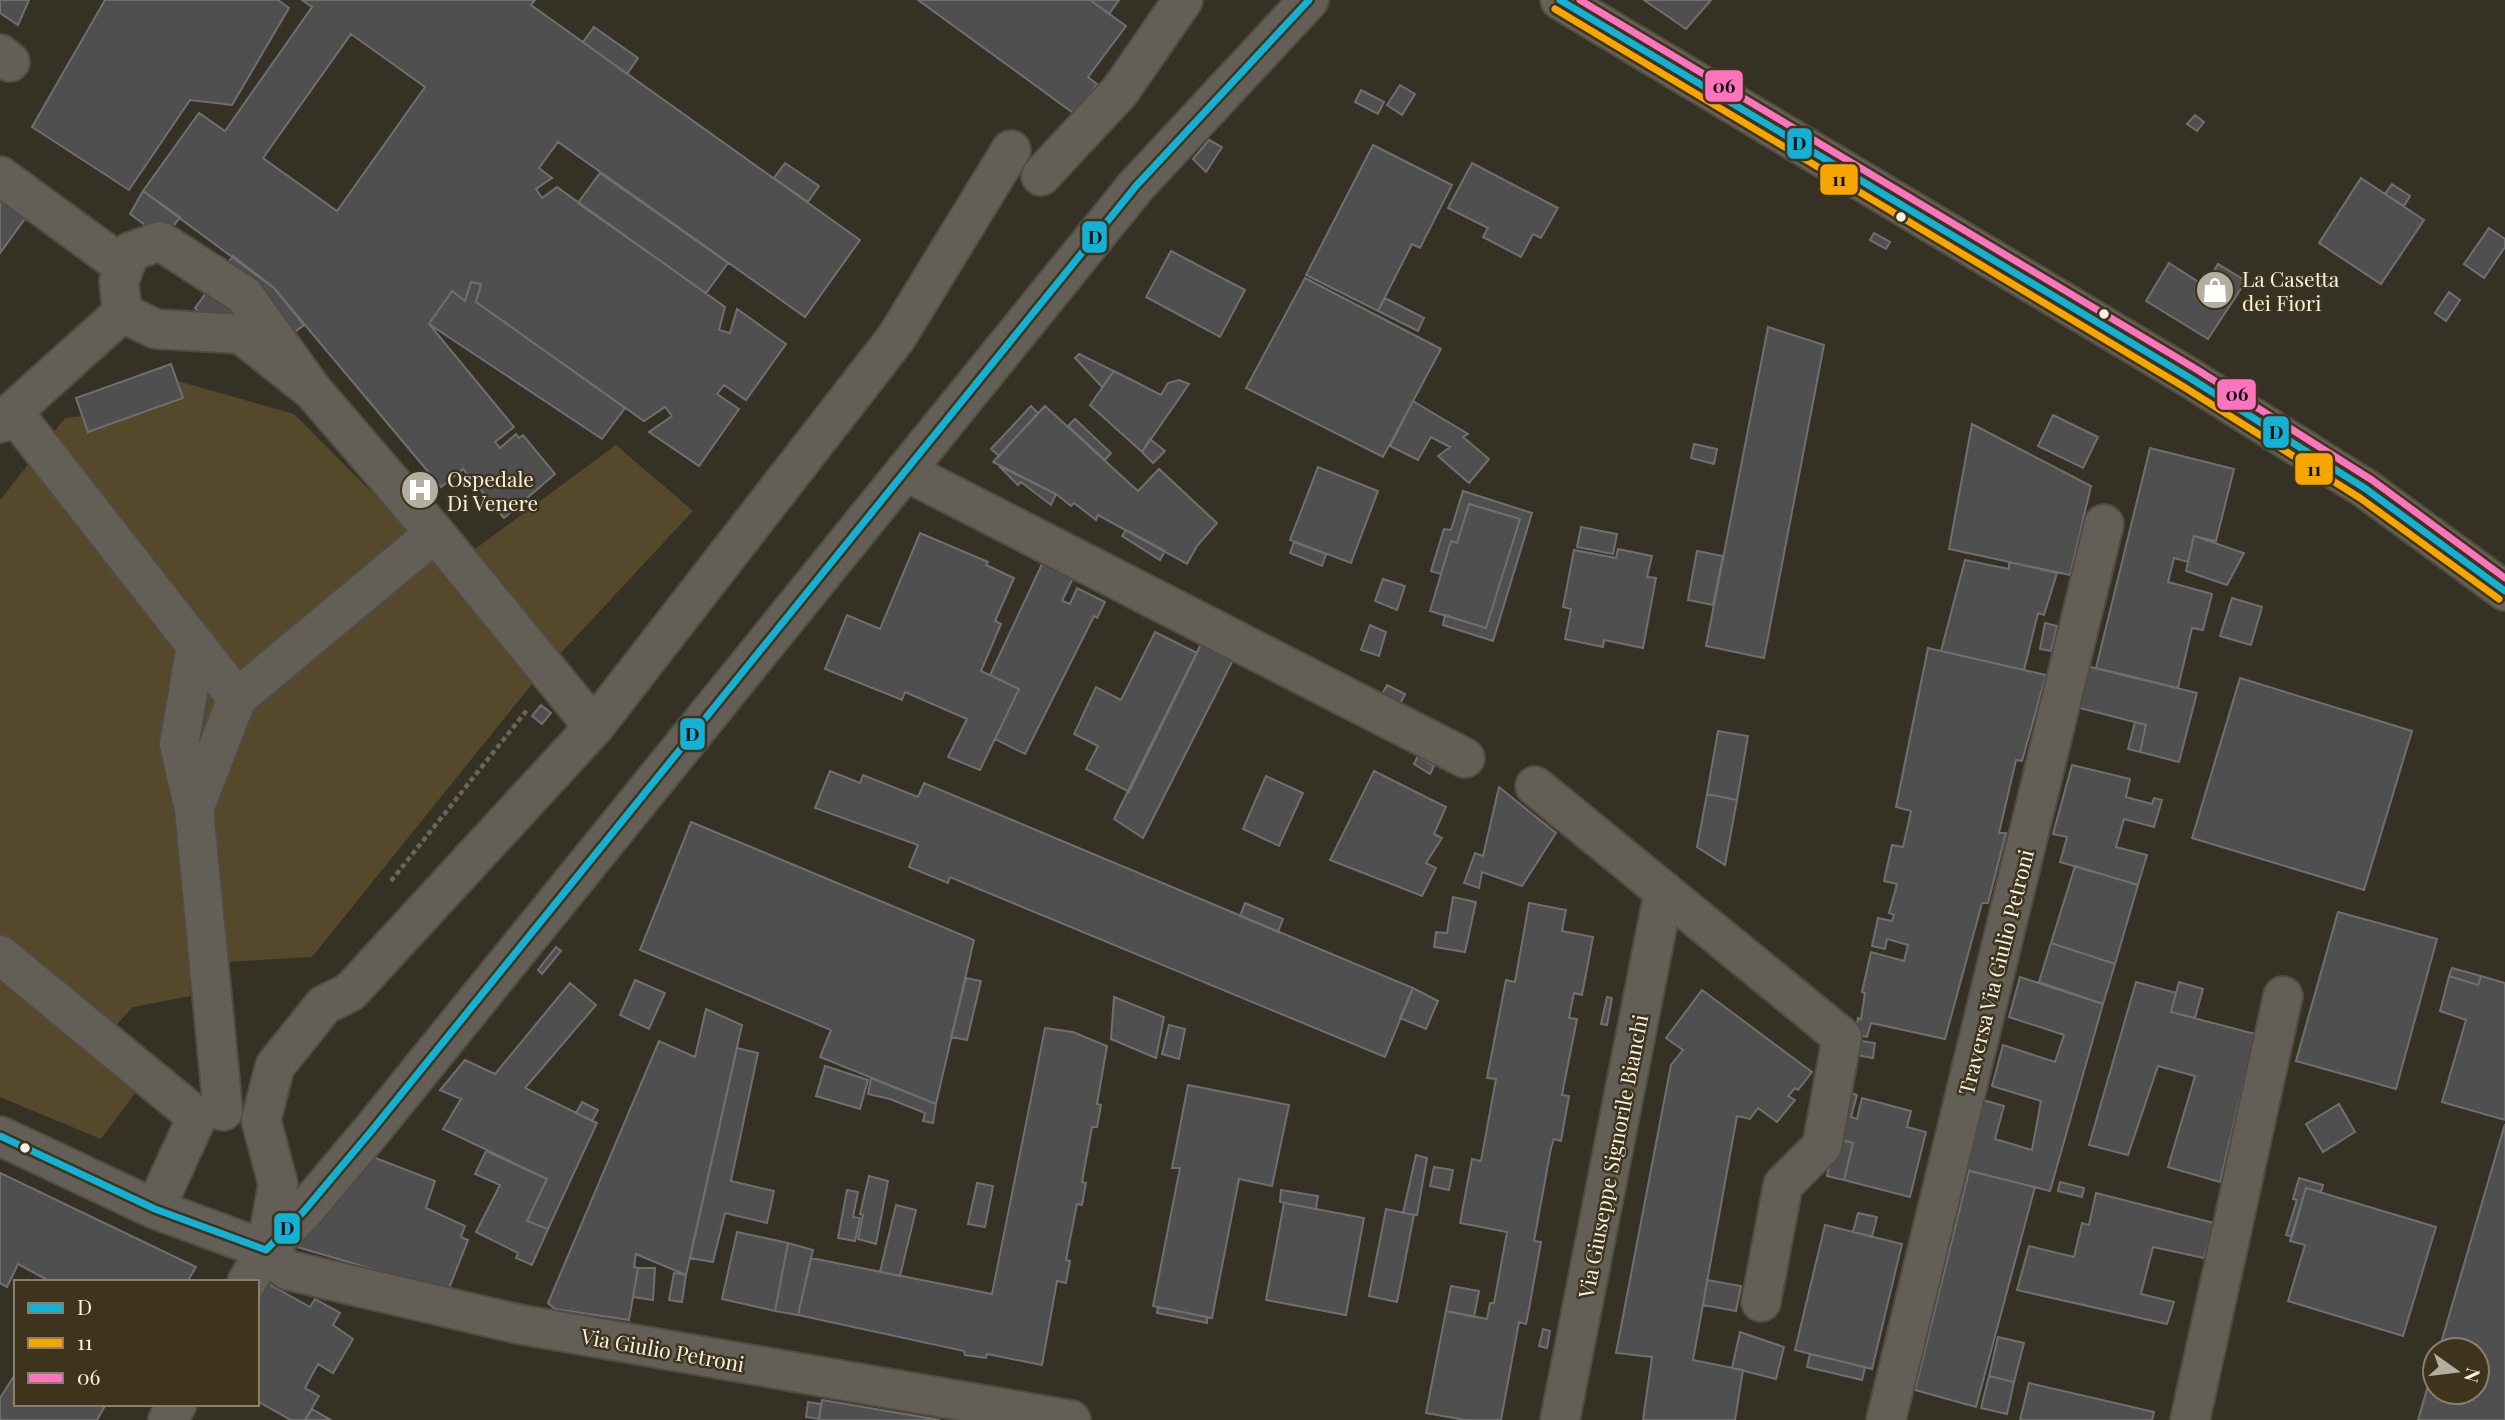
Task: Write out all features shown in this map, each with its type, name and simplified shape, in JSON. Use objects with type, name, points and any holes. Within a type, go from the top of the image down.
[{"type":"main road","points":[[1560,0],[2190,378],[2366,489],[2505,591]]},
{"type":"street","points":[[1041,176],[1119,91],[1183,0]]},
{"type":"street","points":[[256,1266],[373,1129],[1136,186],[1309,0]]},
{"type":"street","points":[[256,1266],[278,1184],[261,1120],[275,1066],[324,1005],[350,992],[594,727],[896,338],[1011,150]]},
{"type":"street","points":[[0,176],[122,265]]},
{"type":"street","points":[[122,313],[118,281],[122,265],[130,252],[160,241],[244,295],[313,391],[435,533],[594,727]]},
{"type":"street","points":[[122,313],[156,329],[241,334],[313,391]]},
{"type":"street","points":[[122,313],[6,417],[237,698]]},
{"type":"street","points":[[905,471],[1465,758]]},
{"type":"street","name":"Traversa Via Giulio Petroni","points":[[1886,1420],[2104,524]]},
{"type":"street","points":[[194,810],[237,698],[435,533]]},
{"type":"street","points":[[155,1209],[210,1114],[194,810],[179,745],[196,645]]},
{"type":"street","points":[[1535,786],[1842,1037],[1822,1146],[1783,1185],[1761,1302]]},
{"type":"street","name":"Via Giuseppe Signorile Bianchi","points":[[1560,1420],[1664,891]]},
{"type":"street","points":[[0,954],[210,1114],[261,1120]]},
{"type":"street","points":[[2190,1420],[2283,996]]},
{"type":"street","name":"Via Giulio Petroni","points":[[0,1136],[155,1209],[256,1266],[287,1270],[518,1324],[1070,1420]]},
{"type":"path","points":[[383,892],[553,678]]},
{"type":"shaded area","points":[[174,380],[294,414],[448,569],[616,445],[693,511],[532,684],[312,957],[189,964],[190,996],[133,1007],[95,1048],[142,1084],[101,1139],[0,1097],[0,500],[65,418],[135,410]]},
{"type":"building","points":[[0,0],[29,0],[18,25],[0,13]]},
{"type":"building","points":[[105,0],[278,0],[289,8],[232,105],[190,100],[129,190],[32,127]]},
{"type":"building","points":[[302,0],[535,0],[531,5],[860,240],[805,317],[558,142],[539,168],[552,178],[536,189],[542,198],[557,187],[725,307],[719,330],[730,333],[737,309],[786,344],[746,400],[724,385],[717,394],[739,409],[699,466],[649,432],[672,416],[665,407],[644,421],[476,302],[481,284],[471,282],[465,301],[452,291],[429,324],[514,427],[495,442],[500,448],[516,434],[519,438],[523,435],[555,474],[504,518],[463,469],[441,487],[274,288],[143,191],[199,113],[225,131],[312,7]],"holes":[[[351,34],[425,87],[337,211],[263,158]]]},
{"type":"building","points":[[918,0],[1090,0],[1126,26],[1088,77],[1097,84],[1076,115]]},
{"type":"building","points":[[1090,0],[1119,0],[1109,14]]},
{"type":"building","points":[[1644,0],[1711,0],[1686,29]]},
{"type":"building","points":[[594,27],[638,58],[627,74],[583,42]]},
{"type":"building","points":[[1400,85],[1415,94],[1402,115],[1387,105]]},
{"type":"building","points":[[1361,90],[1384,102],[1378,114],[1355,102]]},
{"type":"building","points":[[2195,115],[2204,122],[2197,131],[2187,124]]},
{"type":"building","points":[[1209,140],[1222,147],[1206,172],[1193,159]]},
{"type":"building","points":[[1373,145],[1452,185],[1420,248],[1412,244],[1378,311],[1306,275]]},
{"type":"building","points":[[785,163],[819,186],[808,202],[774,178]]},
{"type":"building","points":[[1472,163],[1558,208],[1541,238],[1533,234],[1521,257],[1483,237],[1488,228],[1448,208]]},
{"type":"building","points":[[600,173],[728,263],[706,293],[578,203]]},
{"type":"building","points":[[2361,178],[2424,220],[2381,284],[2319,243]]},
{"type":"building","points":[[2392,184],[2410,196],[2404,206],[2385,194]]},
{"type":"building","points":[[143,191],[180,217],[164,239],[130,214]]},
{"type":"building","points":[[0,197],[27,216],[0,253]]},
{"type":"building","points":[[2489,228],[2505,239],[2505,247],[2484,278],[2464,264]]},
{"type":"building","points":[[1874,233],[1890,242],[1886,249],[1870,240]]},
{"type":"building","points":[[1171,251],[1245,290],[1220,337],[1146,297]]},
{"type":"building","points":[[233,256],[274,288],[304,325],[254,362],[195,308]]},
{"type":"building","points":[[2169,263],[2205,286],[2218,264],[2246,281],[2208,339],[2146,301]]},
{"type":"building","points":[[1305,278],[1441,349],[1383,457],[1246,388]]},
{"type":"building","points":[[471,282],[481,284],[476,302],[625,408],[602,439],[429,324],[452,291],[465,301]]},
{"type":"building","points":[[2449,292],[2460,300],[2446,321],[2435,313]]},
{"type":"building","points":[[1385,298],[1424,318],[1418,331],[1378,311]]},
{"type":"building","points":[[1768,327],[1824,345],[1764,658],[1706,646]]},
{"type":"building","points":[[1079,354],[1114,371],[1102,387],[1075,358]]},
{"type":"building","points":[[171,364],[183,398],[88,432],[76,398]]},
{"type":"building","points":[[1114,371],[1161,395],[1168,383],[1179,380],[1189,384],[1142,452],[1090,405]]},
{"type":"building","points":[[1413,401],[1468,434],[1463,437],[1489,459],[1469,483],[1438,456],[1450,447],[1431,437],[1418,460],[1390,446]]},
{"type":"building","points":[[1031,406],[1038,413],[999,456],[991,449]]},
{"type":"building","points":[[1045,406],[1138,491],[1159,469],[1217,523],[1197,546],[1187,564],[1098,515],[1096,520],[1074,503],[1071,506],[1056,494],[993,462]]},
{"type":"building","points":[[2053,415],[2098,437],[2083,468],[2038,446]]},
{"type":"building","points":[[1075,419],[1111,453],[1105,460],[1068,426]]},
{"type":"building","points":[[1972,424],[2091,486],[2070,575],[1949,549]]},
{"type":"building","points":[[1150,439],[1165,451],[1153,463],[1142,452]]},
{"type":"building","points":[[1694,444],[1717,449],[1714,464],[1691,458]]},
{"type":"building","points":[[2150,448],[2234,469],[2216,541],[2194,536],[2188,562],[2174,558],[2168,582],[2212,594],[2203,630],[2192,628],[2178,688],[2096,668]]},
{"type":"building","points":[[999,466],[1056,494],[1051,505],[1021,482],[1018,485]]},
{"type":"building","points":[[1318,467],[1378,491],[1351,563],[1290,540]]},
{"type":"building","points":[[1463,491],[1532,513],[1493,641],[1443,625],[1445,615],[1486,628],[1520,519],[1469,504],[1457,543],[1451,541],[1441,574],[1431,571],[1444,529],[1451,530]]},
{"type":"building","points":[[1469,504],[1520,519],[1486,628],[1430,611],[1451,541],[1457,543]]},
{"type":"building","points":[[1581,527],[1617,534],[1613,554],[1577,547]]},
{"type":"building","points":[[1126,530],[1165,551],[1160,560],[1122,536]]},
{"type":"building","points":[[920,533],[988,562],[986,565],[1014,578],[995,621],[1001,624],[981,671],[1019,689],[980,770],[948,757],[967,719],[905,692],[902,700],[825,669],[847,615],[880,629]]},
{"type":"building","points":[[2194,536],[2244,553],[2227,585],[2186,571]]},
{"type":"building","points":[[1294,542],[1326,554],[1322,566],[1290,553]]},
{"type":"building","points":[[1618,549],[1652,556],[1647,577],[1656,578],[1643,648],[1604,640],[1603,647],[1565,639],[1571,609],[1563,607],[1574,550],[1616,558]]},
{"type":"building","points":[[1697,551],[1723,556],[1713,605],[1688,600]]},
{"type":"building","points":[[1965,560],[2009,569],[2009,562],[2057,573],[2044,615],[2038,613],[2024,670],[1941,651]]},
{"type":"building","points":[[1043,562],[1073,578],[1062,601],[1070,604],[1077,588],[1105,602],[1097,618],[1094,616],[1025,754],[995,739],[1019,689],[990,675]]},
{"type":"building","points":[[1383,579],[1405,586],[1397,610],[1375,601]]},
{"type":"building","points":[[2232,598],[2262,607],[2251,645],[2220,636]]},
{"type":"building","points":[[2045,623],[2057,626],[2051,651],[2040,649]]},
{"type":"building","points":[[1370,625],[1386,632],[1379,656],[1361,650]]},
{"type":"building","points":[[1155,632],[1197,653],[1129,792],[1086,769],[1098,746],[1074,734],[1096,687],[1121,700]]},
{"type":"building","points":[[1201,644],[1233,660],[1143,838],[1114,819]]},
{"type":"building","points":[[1928,648],[2046,675],[2022,761],[2016,760],[1999,833],[2006,833],[1988,903],[1982,903],[1945,1039],[1871,1023],[1867,1037],[1855,1034],[1858,1018],[1861,1019],[1865,993],[1862,992],[1871,952],[1904,961],[1908,945],[1887,939],[1885,949],[1872,946],[1878,918],[1892,921],[1894,915],[1889,913],[1897,884],[1884,881],[1892,845],[1903,847],[1911,811],[1896,807]]},
{"type":"building","points":[[2082,665],[2197,693],[2179,762],[2140,752],[2146,725],[2072,706]]},
{"type":"building","points":[[2240,678],[2412,731],[2364,890],[2192,838]]},
{"type":"building","points":[[1387,685],[1405,694],[1399,706],[1381,696]]},
{"type":"building","points":[[541,705],[551,713],[542,724],[532,716]]},
{"type":"building","points":[[2135,722],[2146,725],[2140,752],[2128,749]]},
{"type":"building","points":[[1718,731],[1748,736],[1737,800],[1707,794]]},
{"type":"building","points":[[1418,756],[1434,766],[1430,774],[1414,764]]},
{"type":"building","points":[[2072,765],[2130,779],[2126,797],[2152,804],[2154,798],[2162,800],[2154,827],[2124,819],[2116,847],[2147,855],[2138,885],[2060,862],[2067,837],[2053,834]]},
{"type":"building","points":[[830,771],[860,783],[863,775],[918,797],[924,783],[1413,988],[1385,1057],[950,877],[948,883],[909,867],[918,845],[815,808]]},
{"type":"building","points":[[1374,771],[1446,807],[1434,834],[1442,838],[1426,863],[1436,868],[1422,896],[1330,860]]},
{"type":"building","points":[[1266,776],[1303,793],[1279,846],[1243,829]]},
{"type":"building","points":[[1499,787],[1556,833],[1522,886],[1482,872],[1479,888],[1464,883],[1475,853],[1483,856]]},
{"type":"building","points":[[1707,794],[1737,800],[1725,865],[1697,847]]},
{"type":"building","points":[[691,822],[974,940],[936,1104],[820,1057],[831,1030],[640,950]]},
{"type":"building","points":[[2075,866],[2138,885],[2115,964],[2051,943]]},
{"type":"building","points":[[1453,897],[1476,902],[1465,952],[1434,947],[1436,932],[1447,933]]},
{"type":"building","points":[[1245,903],[1283,919],[1278,932],[1240,916]]},
{"type":"building","points":[[1529,903],[1566,910],[1562,931],[1593,937],[1582,995],[1574,993],[1569,1018],[1577,1019],[1562,1095],[1569,1096],[1561,1141],[1554,1139],[1551,1148],[1534,1241],[1541,1242],[1529,1309],[1526,1324],[1519,1322],[1501,1420],[1465,1420],[1426,1413],[1446,1311],[1487,1319],[1490,1303],[1494,1303],[1507,1232],[1460,1223],[1472,1159],[1481,1161],[1496,1079],[1487,1078],[1506,980],[1515,982]]},
{"type":"building","points":[[2338,912],[2437,939],[2396,1089],[2296,1061]]},
{"type":"building","points":[[2051,943],[2115,964],[2103,1004],[2039,982]]},
{"type":"building","points":[[556,947],[561,951],[542,974],[538,970]]},
{"type":"building","points":[[2452,968],[2481,976],[2478,985],[2449,976]]},
{"type":"building","points":[[2449,976],[2478,985],[2481,976],[2505,983],[2505,1120],[2442,1102],[2466,1020],[2440,1011]]},
{"type":"building","points":[[2020,977],[2103,1004],[2050,1191],[1959,1168],[1976,1098],[2004,1106],[1995,1139],[2032,1150],[2041,1101],[1992,1086],[2003,1045],[2055,1062],[2064,1035],[2009,1017]]},
{"type":"building","points":[[966,978],[981,981],[967,1040],[951,1037]]},
{"type":"building","points":[[635,980],[665,993],[649,1029],[620,1015]]},
{"type":"building","points":[[2136,982],[2176,993],[2171,1012],[2255,1034],[2220,1182],[2168,1167],[2195,1076],[2158,1066],[2128,1155],[2089,1145]]},
{"type":"building","points":[[2179,982],[2203,989],[2195,1018],[2171,1012]]},
{"type":"building","points":[[570,983],[596,1005],[525,1088],[597,1123],[548,1229],[527,1221],[547,1179],[443,1129],[461,1099],[440,1090],[465,1060],[495,1074]]},
{"type":"building","points":[[1413,988],[1438,1001],[1426,1029],[1400,1018]]},
{"type":"building","points":[[1702,990],[1812,1072],[1798,1090],[1795,1088],[1788,1096],[1795,1100],[1777,1122],[1758,1108],[1750,1119],[1737,1116],[1693,1360],[1743,1370],[1735,1420],[1643,1420],[1652,1357],[1616,1353],[1671,1065],[1683,1050],[1666,1038]]},
{"type":"building","points":[[1114,997],[1164,1017],[1156,1058],[1111,1039]]},
{"type":"building","points":[[1607,997],[1612,998],[1607,1025],[1601,1024]]},
{"type":"building","points":[[706,1009],[742,1025],[686,1275],[636,1254],[634,1267],[638,1268],[629,1320],[555,1309],[548,1303],[659,1041],[695,1057]]},
{"type":"building","points":[[1169,1025],[1185,1029],[1179,1059],[1162,1054]]},
{"type":"building","points":[[1045,1028],[1073,1032],[1107,1046],[1097,1104],[1101,1105],[1097,1127],[1092,1127],[1082,1182],[1086,1183],[1082,1205],[1077,1204],[1066,1260],[1070,1261],[1066,1283],[1057,1281],[1042,1365],[987,1354],[986,1358],[965,1355],[964,1351],[798,1315],[811,1258],[992,1294]]},
{"type":"building","points":[[1854,1040],[1875,1043],[1873,1058],[1851,1054]]},
{"type":"building","points":[[737,1048],[758,1053],[731,1181],[774,1191],[767,1223],[725,1213],[713,1262],[690,1258]]},
{"type":"building","points":[[825,1066],[868,1080],[860,1109],[816,1096]]},
{"type":"building","points":[[871,1078],[936,1104],[933,1123],[923,1121],[925,1113],[890,1099],[868,1094]]},
{"type":"building","points":[[1188,1085],[1289,1105],[1272,1186],[1239,1179],[1212,1318],[1153,1306],[1180,1168],[1172,1168]]},
{"type":"building","points":[[1844,1091],[1857,1095],[1851,1117],[1857,1119],[1862,1098],[1911,1111],[1907,1127],[1926,1132],[1910,1197],[1844,1180],[1853,1143],[1835,1138]]},
{"type":"building","points":[[582,1102],[598,1110],[592,1121],[576,1113]]},
{"type":"building","points":[[2339,1104],[2355,1132],[2323,1152],[2306,1124]]},
{"type":"building","points":[[2505,1124],[2505,1420],[2418,1420],[2422,1406],[2491,1406],[2491,1336],[2443,1336]]},
{"type":"building","points":[[1835,1138],[1853,1143],[1844,1180],[1827,1176]]},
{"type":"building","points":[[486,1151],[547,1179],[527,1221],[548,1229],[532,1265],[516,1258],[518,1253],[476,1232],[500,1185],[475,1174]]},
{"type":"building","points":[[1416,1155],[1427,1158],[1417,1215],[1403,1213]]},
{"type":"building","points":[[373,1157],[435,1181],[426,1208],[465,1226],[461,1237],[468,1240],[448,1291],[297,1247]]},
{"type":"building","points":[[1434,1167],[1453,1170],[1449,1190],[1430,1186]]},
{"type":"building","points":[[1969,1171],[2035,1187],[1976,1407],[1915,1390]]},
{"type":"building","points":[[0,1173],[196,1267],[188,1280],[47,1280],[18,1264],[7,1287],[0,1283]]},
{"type":"building","points":[[869,1176],[888,1181],[876,1244],[858,1239],[863,1215],[860,1214]]},
{"type":"building","points":[[2299,1178],[2323,1185],[2321,1192],[2306,1188],[2292,1237],[2286,1235],[2297,1200],[2293,1199]]},
{"type":"building","points":[[2060,1182],[2084,1188],[2082,1197],[2058,1191]]},
{"type":"building","points":[[977,1183],[993,1186],[985,1227],[968,1224]]},
{"type":"building","points":[[2306,1188],[2436,1227],[2403,1336],[2288,1301],[2305,1245],[2290,1241]]},
{"type":"building","points":[[847,1190],[858,1192],[853,1217],[860,1218],[855,1241],[838,1238]]},
{"type":"building","points":[[1281,1190],[1318,1196],[1316,1209],[1280,1202]]},
{"type":"building","points":[[2096,1193],[2214,1223],[2204,1258],[2153,1247],[2141,1294],[2174,1302],[2167,1324],[2017,1290],[2029,1246],[2074,1257],[2082,1223],[2089,1225]]},
{"type":"building","points":[[1284,1203],[1364,1218],[1346,1315],[1266,1300]]},
{"type":"building","points":[[896,1205],[916,1210],[900,1276],[880,1272]]},
{"type":"building","points":[[1386,1209],[1414,1215],[1397,1302],[1369,1296]]},
{"type":"building","points":[[1858,1213],[1877,1217],[1872,1237],[1853,1232]]},
{"type":"building","points":[[1825,1225],[1902,1244],[1872,1369],[1795,1350]]},
{"type":"building","points":[[737,1232],[788,1243],[775,1311],[722,1299]]},
{"type":"building","points":[[788,1243],[813,1250],[798,1315],[775,1311]]},
{"type":"building","points":[[638,1268],[655,1268],[653,1300],[633,1297]]},
{"type":"building","points":[[674,1273],[686,1275],[682,1302],[669,1300]]},
{"type":"building","points":[[1707,1280],[1741,1286],[1736,1311],[1703,1305]]},
{"type":"building","points":[[267,1283],[310,1307],[315,1299],[340,1313],[333,1325],[353,1339],[333,1373],[318,1364],[305,1388],[319,1396],[305,1420],[291,1420],[259,1402],[259,1297]]},
{"type":"building","points":[[1451,1286],[1479,1291],[1474,1317],[1446,1311]]},
{"type":"building","points":[[1158,1307],[1207,1317],[1207,1323],[1157,1313]]},
{"type":"building","points":[[1543,1329],[1550,1331],[1547,1348],[1539,1346]]},
{"type":"building","points":[[1740,1332],[1784,1347],[1776,1379],[1732,1368]]},
{"type":"building","points":[[1998,1337],[2024,1343],[2014,1382],[1989,1376]]},
{"type":"building","points":[[1810,1354],[1865,1367],[1862,1380],[1807,1367]]},
{"type":"building","points":[[14,1376],[14,1406],[105,1406],[97,1420],[0,1420],[0,1398]]},
{"type":"building","points":[[1989,1376],[2014,1382],[2007,1414],[1981,1408]]},
{"type":"building","points":[[2029,1383],[2154,1412],[2152,1420],[2020,1420]]},
{"type":"building","points":[[822,1400],[940,1420],[819,1420]]},
{"type":"building","points":[[808,1402],[821,1404],[819,1419],[806,1417]]},
{"type":"building","points":[[312,1409],[331,1420],[305,1420]]},
{"type":"transit line","name":"D","points":[[0,1136],[155,1209],[266,1250],[304,1211],[373,1129],[1136,186],[1309,0]]},
{"type":"transit line","name":"D","points":[[1560,0],[2190,378],[2366,489],[2505,591]]},
{"type":"transit line","name":"06","points":[[1580,0],[2196,369],[2372,480],[2505,578]]},
{"type":"transit line","name":"11","points":[[1555,9],[2184,387],[2360,498],[2499,599]]},
{"type":"place","name":"La Casetta dei Fiori","points":[[2215,290]]},
{"type":"place","name":"Ospedale Di Venere","points":[[420,490]]}]
